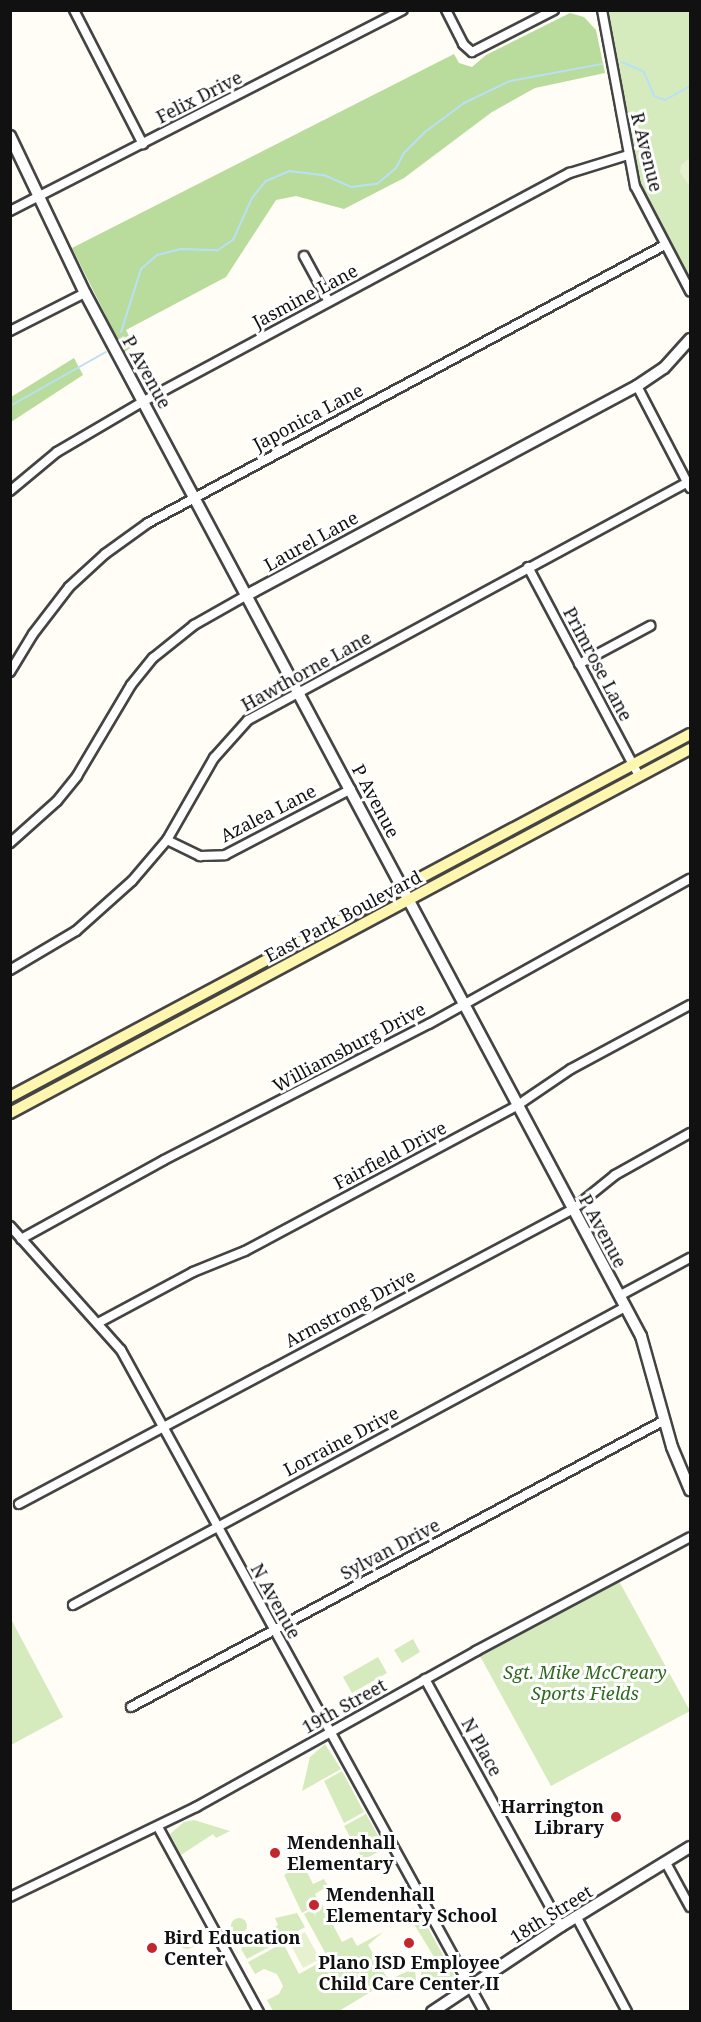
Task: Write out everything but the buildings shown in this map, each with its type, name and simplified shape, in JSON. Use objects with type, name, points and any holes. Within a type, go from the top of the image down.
[{"type":"main road","name":"East Park Boulevard","points":[[10,1097],[690,734]]},
{"type":"main road","name":"East Park Boulevard","points":[[10,1113],[690,749]]},
{"type":"street","points":[[74,10],[143,144]]},
{"type":"street","name":"Felix Drive","points":[[10,211],[402,10]]},
{"type":"street","points":[[447,10],[463,44],[472,52],[554,10]]},
{"type":"street","name":"R Avenue","points":[[602,10],[628,155],[639,197],[690,291]]},
{"type":"street","name":"P Avenue","points":[[10,136],[37,197],[85,293],[405,888],[648,1350],[665,1420],[690,1490]]},
{"type":"street","name":"Jasmine Lane","points":[[10,491],[57,452],[144,400],[570,173],[628,155]]},
{"type":"street","name":"Japonica Lane","points":[[10,672],[45,617],[81,576],[132,534],[195,497],[665,245]]},
{"type":"street","points":[[304,256],[329,302]]},
{"type":"street","points":[[10,331],[85,293]]},
{"type":"street","name":"Laurel Lane","points":[[10,843],[57,801],[77,776],[131,685],[153,658],[194,625],[637,386],[664,368],[690,339]]},
{"type":"street","points":[[637,386],[689,485]]},
{"type":"street","name":"Hawthorne Lane","points":[[10,970],[76,931],[111,902],[167,840],[214,758],[248,720],[528,567],[689,485]]},
{"type":"street","name":"Primrose Lane","points":[[528,567],[639,776]]},
{"type":"street","points":[[579,664],[650,626]]},
{"type":"street","name":"Azalea Lane","points":[[167,840],[200,856],[225,855],[351,789]]},
{"type":"street","name":"Williamsburg Drive","points":[[21,1239],[465,1003],[690,879]]},
{"type":"street","name":"Fairfield Drive","points":[[98,1323],[193,1272],[245,1251],[518,1105],[570,1069],[690,1005]]},
{"type":"street","name":"Armstrong Drive","points":[[19,1504],[162,1425],[573,1209],[615,1175],[690,1133]]},
{"type":"street","name":"N Avenue","points":[[10,1226],[121,1350],[272,1631],[332,1732],[484,2012]]},
{"type":"street","points":[[619,1296],[690,1257]]},
{"type":"street","name":"Lorraine Drive","points":[[73,1605],[626,1307]]},
{"type":"street","name":"Sylvan Drive","points":[[131,1707],[665,1420]]},
{"type":"street","name":"19th Street","points":[[10,1897],[158,1827],[425,1679],[690,1538]]},
{"type":"street","name":"N Place","points":[[425,1679],[561,1926]]},
{"type":"street","points":[[158,1827],[259,2012]]},
{"type":"street","name":"18th Street","points":[[432,2012],[576,1916],[690,1847]]},
{"type":"street","points":[[666,1863],[690,1907]]},
{"type":"street","points":[[576,1916],[627,2012]]},
{"type":"green space","points":[[604,11],[690,11],[690,283],[636,179]]},
{"type":"green space","points":[[570,13],[584,17],[596,30],[605,73],[535,88],[492,112],[404,178],[344,209],[296,196],[276,200],[226,277],[126,330],[134,346],[124,352],[72,248],[454,54],[459,63],[472,67],[486,55]]},
{"type":"green space","points":[[690,158],[690,187],[680,172],[681,165]]},
{"type":"green space","points":[[74,358],[83,375],[11,422],[11,397]]},
{"type":"green space","name":"Sgt. Mike McCreary Sports Fields","points":[[619,1581],[690,1711],[551,1786],[480,1656]]},
{"type":"green space","points":[[11,1619],[63,1717],[10,1745]]},
{"type":"green space","points":[[413,1639],[420,1652],[402,1663],[394,1650]]},
{"type":"green space","points":[[378,1657],[387,1673],[352,1693],[343,1677]]},
{"type":"green space","points":[[325,1744],[341,1769],[302,1791],[310,1757]]},
{"type":"green space","points":[[342,1771],[364,1812],[344,1823],[324,1781]]},
{"type":"green space","points":[[366,1814],[385,1848],[363,1860],[344,1826]]},
{"type":"green space","points":[[194,1820],[230,1831],[216,1838],[213,1834],[181,1855],[170,1834],[184,1822]]},
{"type":"green space","points":[[303,1864],[313,1884],[324,1879],[328,1886],[315,1894],[319,1903],[302,1913],[284,1875]]},
{"type":"green space","points":[[322,1904],[342,1942],[352,1937],[357,1946],[383,1932],[368,1945],[386,1976],[392,1979],[339,2011],[273,2011],[267,2000],[279,1994],[283,1986],[277,1974],[264,1969],[255,1974],[248,1962],[283,1943],[299,1974],[328,1958],[304,1914],[312,1910],[316,1917],[314,1908]]},
{"type":"green space","points":[[413,1908],[419,1912],[458,1982],[456,1986],[421,1981],[421,1965],[434,1957],[408,1914],[397,1917]]},
{"type":"green space","points":[[297,1913],[305,1927],[247,1959],[241,1949],[248,1941],[252,1947],[271,1937],[268,1931],[278,1925],[275,1918]]},
{"type":"green space","points":[[236,1918],[242,1918],[247,1926],[245,1932],[236,1934],[231,1929],[231,1923]]},
{"type":"green space","points":[[183,1931],[191,1931],[196,1936],[194,1947],[183,1949],[178,1944],[178,1936]]},
{"type":"green space","points":[[305,1932],[320,1959],[303,1968],[289,1941]]},
{"type":"green space","points":[[415,1968],[416,1981],[396,1979],[395,1977]]},
{"type":"waterway","points":[[622,62],[644,72],[654,96],[665,100],[690,86]]},
{"type":"waterway","points":[[121,332],[141,269],[157,255],[181,249],[218,250],[233,240],[252,198],[266,181],[289,171],[324,175],[351,187],[377,184],[396,168],[404,153],[425,132],[464,103],[510,81],[602,64]]},
{"type":"waterway","points":[[10,406],[106,352]]},
{"type":"place","name":"Harrington Library","points":[[616,1817]]},
{"type":"place","name":"Mendenhall Elementary","points":[[275,1853]]},
{"type":"place","name":"Mendenhall Elementary School","points":[[314,1905]]},
{"type":"place","name":"Plano ISD Employee Child Care Center II","points":[[409,1943]]},
{"type":"place","name":"Bird Education Center","points":[[152,1948]]}]
